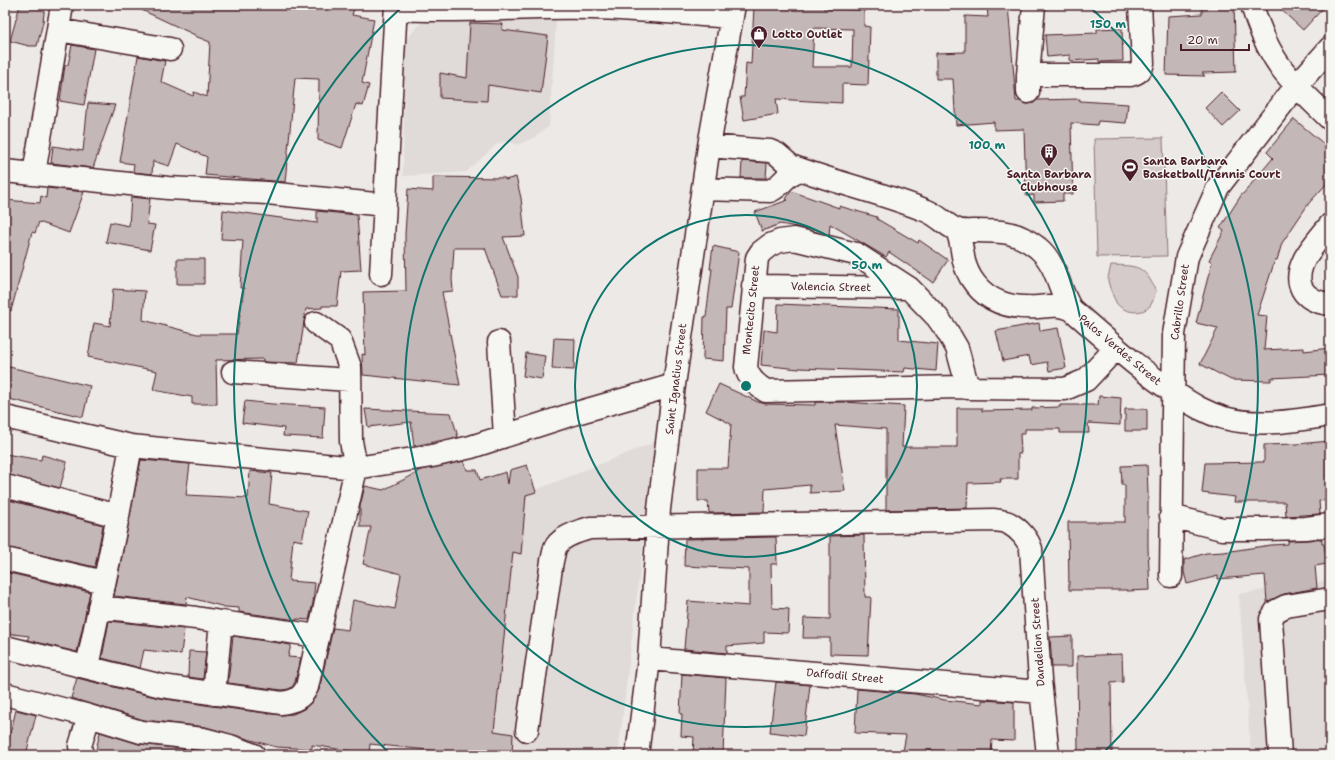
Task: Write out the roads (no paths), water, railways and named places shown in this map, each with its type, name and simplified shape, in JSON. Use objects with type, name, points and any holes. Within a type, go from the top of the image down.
[{"type":"street","points":[[34,174],[62,5]]},
{"type":"street","points":[[1034,5],[1028,83],[1130,75],[1138,72],[1143,63],[1140,5]]},
{"type":"street","points":[[1252,5],[1274,57],[1297,85],[1330,119]]},
{"type":"street","points":[[381,274],[396,7],[430,11],[454,9],[592,8],[733,11]]},
{"type":"street","name":"Saint Ignatius Street","points":[[637,755],[649,659],[658,526],[674,385],[709,146],[733,11]]},
{"type":"street","points":[[58,30],[170,50]]},
{"type":"street","name":"Cabrillo Street","points":[[1171,576],[1172,392],[1174,334],[1187,257],[1218,188],[1297,85],[1330,48]]},
{"type":"street","name":"Palos Verdes Street","points":[[709,146],[770,151],[777,154],[788,164],[802,170],[902,202],[930,213],[956,229],[964,231],[1001,231],[1014,234],[1038,248],[1047,257],[1054,269],[1065,300],[1071,309],[1148,376],[1202,411],[1224,418],[1240,421],[1260,422],[1290,421],[1330,415]]},
{"type":"street","points":[[703,189],[770,191],[790,174],[802,170]]},
{"type":"street","points":[[5,171],[168,188],[267,193],[385,206]]},
{"type":"street","points":[[1330,224],[1306,256],[1299,278],[1302,291],[1308,297],[1330,304]]},
{"type":"street","name":"Palos Verdes Street","points":[[956,229],[967,271],[972,280],[994,301],[1020,308],[1055,305],[1071,309]]},
{"type":"street","name":"Montecito Street","points":[[968,388],[959,353],[947,330],[937,317],[909,288],[856,254],[794,239],[780,241],[770,245],[761,252],[756,260],[746,367],[752,380],[766,391],[961,387],[968,388],[1065,389],[1086,380],[1116,348]]},
{"type":"street","name":"Valencia Street","points":[[753,286],[909,288]]},
{"type":"street","points":[[5,647],[162,686],[282,703],[295,701],[303,695],[307,687],[356,468],[351,441],[350,368],[340,340],[316,323]]},
{"type":"street","points":[[498,342],[505,436]]},
{"type":"street","points":[[232,372],[350,380]]},
{"type":"street","points":[[5,417],[130,446],[356,468],[432,456],[471,447],[573,414],[674,385]]},
{"type":"street","points":[[87,667],[118,516],[130,446]]},
{"type":"street","points":[[5,486],[118,516]]},
{"type":"street","points":[[1171,516],[1222,529],[1306,528],[1330,525]]},
{"type":"street","name":"Dandelion Street","points":[[658,526],[974,519],[994,520],[1009,523],[1020,532],[1030,545],[1032,554],[1041,692],[1048,755]]},
{"type":"street","points":[[527,730],[552,561],[556,547],[567,537],[590,528],[658,526]]},
{"type":"street","points":[[5,559],[104,582]]},
{"type":"street","points":[[1280,755],[1271,619],[1276,611],[1286,606],[1330,599]]},
{"type":"street","points":[[99,606],[196,618],[318,636]]},
{"type":"street","points":[[214,694],[221,622]]},
{"type":"street","name":"Daffodil Street","points":[[649,659],[1041,692]]},
{"type":"street","points":[[5,694],[89,716],[141,732],[203,739],[230,746],[254,755]]},
{"type":"street","points":[[82,755],[80,746],[89,716]]},
{"type":"place","name":"Lotto Outlet","points":[[759,49]]},
{"type":"place","name":"Santa Barbara Clubhouse","points":[[1049,167]]},
{"type":"place","name":"Santa Barbara Basketball/Tennis Court","points":[[1130,182]]}]
